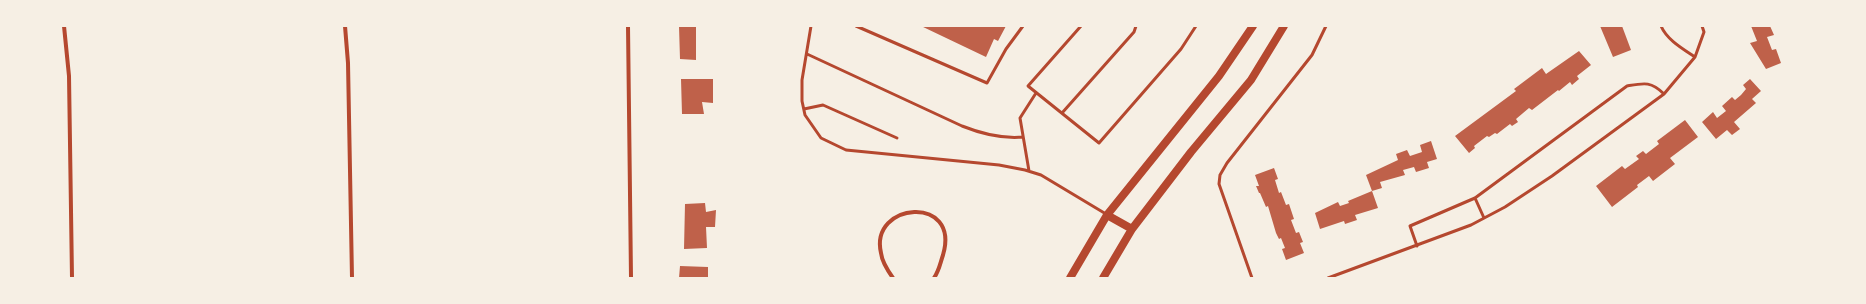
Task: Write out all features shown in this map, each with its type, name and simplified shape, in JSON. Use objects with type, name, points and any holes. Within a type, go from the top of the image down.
[{"type":"main road","points":[[1070,278],[1107,215],[1220,76],[1253,26]]},
{"type":"main road","points":[[1102,278],[1132,230],[1192,152],[1251,80],[1284,26]]},
{"type":"main road","points":[[1107,215],[1132,230]]},
{"type":"street","points":[[64,26],[69,76],[72,278]]},
{"type":"street","points":[[345,26],[348,63],[352,278]]},
{"type":"street","points":[[628,26],[631,278]]},
{"type":"street","points":[[893,278],[880,253],[880,238],[886,225],[896,216],[910,211],[923,212],[936,218],[944,227],[945,246],[938,272],[934,278]]},
{"type":"lane","points":[[811,26],[802,80],[802,101],[805,115],[821,138],[846,150],[999,165],[1029,171],[1040,175],[1107,215]]},
{"type":"lane","points":[[856,26],[987,83],[1006,49],[1023,26]]},
{"type":"lane","points":[[1080,26],[1028,86],[1099,143],[1181,49],[1196,26]]},
{"type":"lane","points":[[1062,114],[1134,32],[1136,26]]},
{"type":"lane","points":[[1252,278],[1219,184],[1220,175],[1312,54],[1326,26]]},
{"type":"lane","points":[[1661,26],[1663,32],[1695,57]]},
{"type":"lane","points":[[1328,278],[1417,246],[1484,218],[1505,207],[1552,176],[1664,94],[1695,57],[1704,32],[1702,26]]},
{"type":"lane","points":[[807,54],[962,126],[988,136],[1012,138],[1023,136]]},
{"type":"lane","points":[[1417,246],[1410,226],[1475,198],[1627,86],[1644,83],[1656,85],[1664,94]]},
{"type":"lane","points":[[1029,171],[1020,118],[1036,93]]},
{"type":"lane","points":[[804,109],[823,106],[897,138]]},
{"type":"lane","points":[[1475,198],[1484,218]]},
{"type":"building","points":[[679,26],[696,26],[696,60],[680,59]]},
{"type":"building","points":[[921,26],[1006,26],[998,41],[994,39],[986,57]]},
{"type":"building","points":[[1600,26],[1622,26],[1631,50],[1613,57]]},
{"type":"building","points":[[1751,26],[1770,26],[1774,35],[1767,37],[1772,50],[1776,49],[1781,63],[1766,69],[1750,43],[1757,41]]},
{"type":"building","points":[[1579,51],[1591,65],[1577,76],[1579,79],[1572,85],[1570,82],[1532,110],[1529,108],[1516,119],[1518,122],[1512,126],[1510,124],[1497,134],[1495,133],[1489,137],[1487,136],[1474,146],[1475,148],[1469,153],[1455,136],[1516,91],[1514,89],[1542,68],[1546,74]]},
{"type":"building","points":[[681,79],[713,79],[713,103],[702,102],[704,114],[682,114]]},
{"type":"building","points":[[1750,79],[1761,91],[1752,99],[1756,103],[1734,122],[1740,129],[1732,135],[1727,130],[1716,139],[1702,122],[1713,112],[1717,118],[1726,111],[1722,106],[1732,97],[1735,100],[1741,95],[1746,89],[1743,85]]},
{"type":"building","points":[[1685,120],[1698,137],[1670,158],[1675,164],[1653,181],[1649,176],[1637,185],[1638,187],[1612,207],[1596,186],[1622,166],[1625,169],[1639,159],[1636,156],[1643,151],[1646,154],[1659,144],[1657,141]]},
{"type":"building","points":[[1431,141],[1437,159],[1427,162],[1429,168],[1416,172],[1414,167],[1403,170],[1405,175],[1380,182],[1382,188],[1372,191],[1366,175],[1398,160],[1396,154],[1407,150],[1410,156],[1422,152],[1420,145]]},
{"type":"building","points":[[1274,168],[1278,179],[1275,180],[1279,193],[1281,192],[1286,205],[1289,204],[1294,219],[1291,220],[1296,233],[1299,232],[1303,242],[1300,243],[1304,253],[1286,260],[1282,249],[1285,248],[1281,238],[1279,239],[1276,233],[1268,206],[1266,207],[1256,186],[1259,186],[1255,175]]},
{"type":"building","points":[[1372,191],[1378,208],[1355,215],[1357,220],[1345,224],[1344,221],[1320,229],[1315,213],[1338,202],[1340,206],[1349,203],[1348,201]]},
{"type":"building","points":[[705,203],[706,212],[716,210],[715,227],[706,227],[707,248],[684,249],[685,204]]},
{"type":"building","points":[[680,266],[708,267],[708,278],[679,278]]}]
